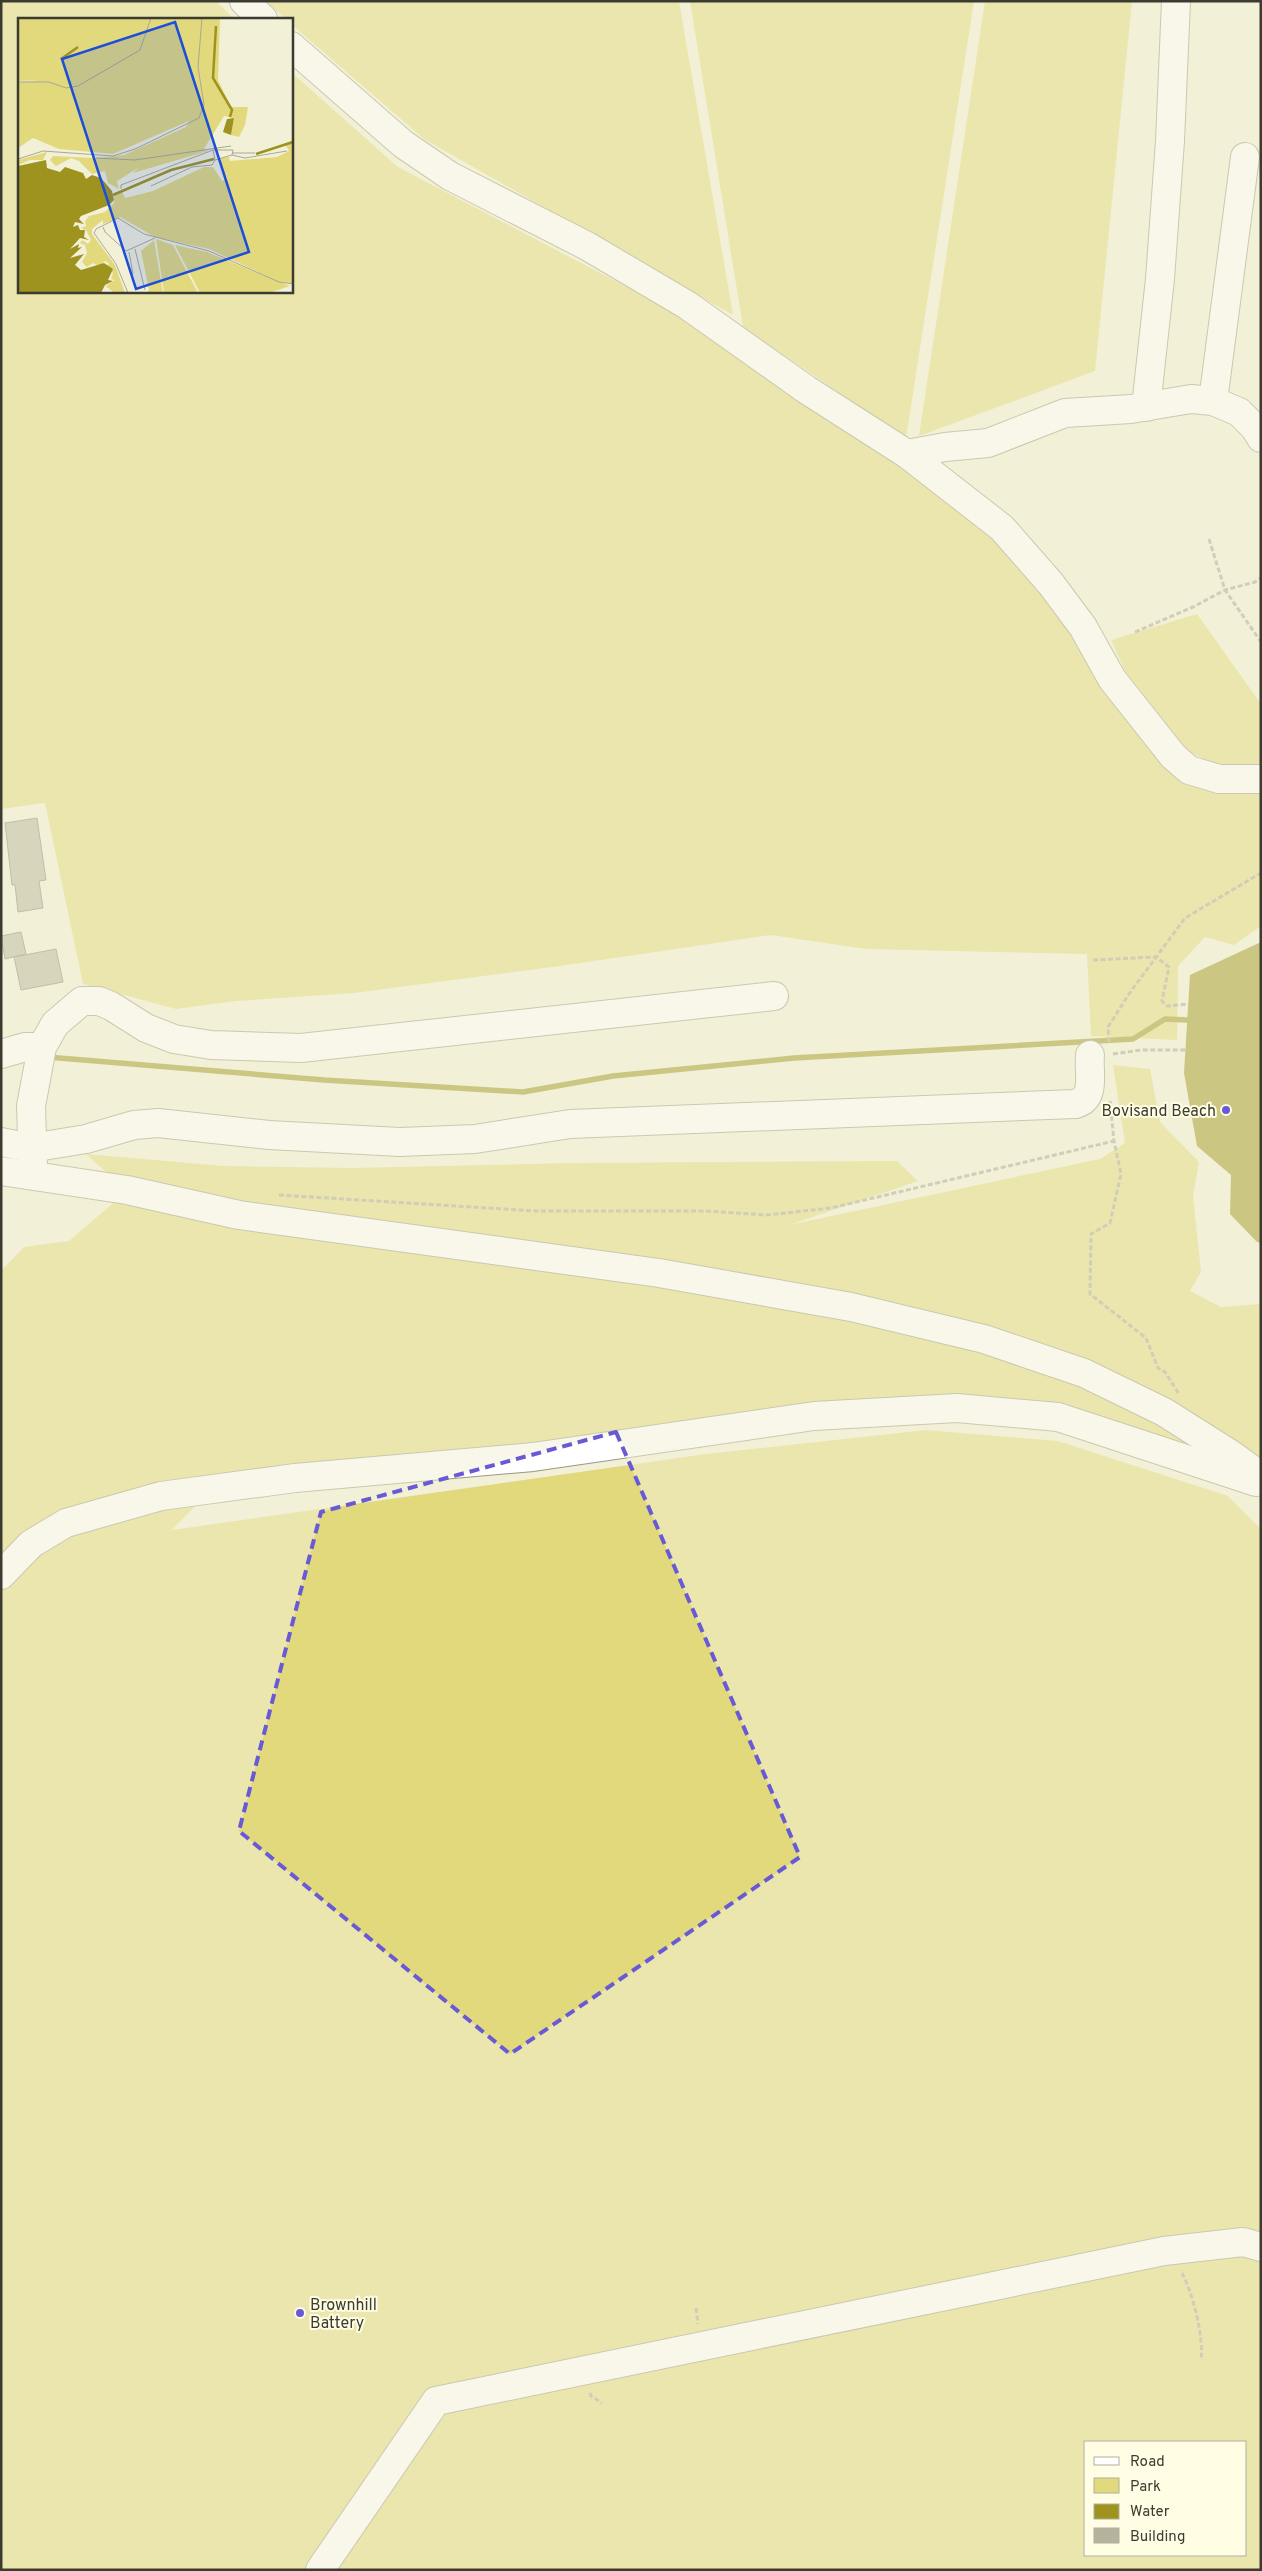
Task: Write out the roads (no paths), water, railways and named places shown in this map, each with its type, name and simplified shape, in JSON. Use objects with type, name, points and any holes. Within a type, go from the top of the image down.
[{"type":"street","points":[[244,1],[262,18]]},
{"type":"street","points":[[1146,406],[1160,279],[1170,141],[1176,1]]},
{"type":"street","points":[[292,47],[403,144],[450,176],[587,246],[687,305],[807,390],[906,454],[1002,528],[1033,563],[1083,627],[1112,679],[1173,756],[1189,770],[1219,779],[1261,780]]},
{"type":"street","points":[[1213,401],[1245,157]]},
{"type":"street","points":[[906,454],[945,447],[988,443],[1065,413],[1114,411],[1191,399],[1213,401],[1239,412],[1255,428],[1261,438]]},
{"type":"street","points":[[38,1176],[32,1164],[31,1106],[42,1047],[55,1024],[73,1006],[88,1000],[111,1006],[146,1028],[174,1039],[211,1045],[302,1048],[774,996]]},
{"type":"street","points":[[1,1054],[25,1048],[42,1047]]},
{"type":"street","points":[[1,1142],[31,1148],[86,1139],[134,1125],[158,1123],[269,1136],[400,1142],[474,1139],[570,1124],[1075,1104],[1083,1102],[1087,1096],[1100,1055]]},
{"type":"street","points":[[1,1172],[128,1190],[239,1215],[659,1273],[851,1307],[984,1339],[1084,1373],[1164,1412],[1232,1455],[1261,1476]]},
{"type":"street","points":[[1,1575],[31,1544],[66,1523],[161,1496],[295,1478],[533,1458],[814,1416],[957,1408],[1058,1416],[1261,1484]]},
{"type":"street","points":[[320,2570],[436,2401],[1169,2250],[1244,2242],[1261,2247]]},
{"type":"water","name":"Bovisand Beach","points":[[1261,942],[1261,1243],[1257,1242],[1230,1214],[1231,1175],[1197,1146],[1184,1073],[1190,975]]},
{"type":"waterway","points":[[47,1057],[324,1080],[523,1092],[613,1076],[794,1058],[1133,1039],[1165,1019],[1187,1020]]},
{"type":"place","name":"Bovisand Beach","points":[[1226,1110]]},
{"type":"place","name":"Brownhill Battery","points":[[300,2313]]}]
